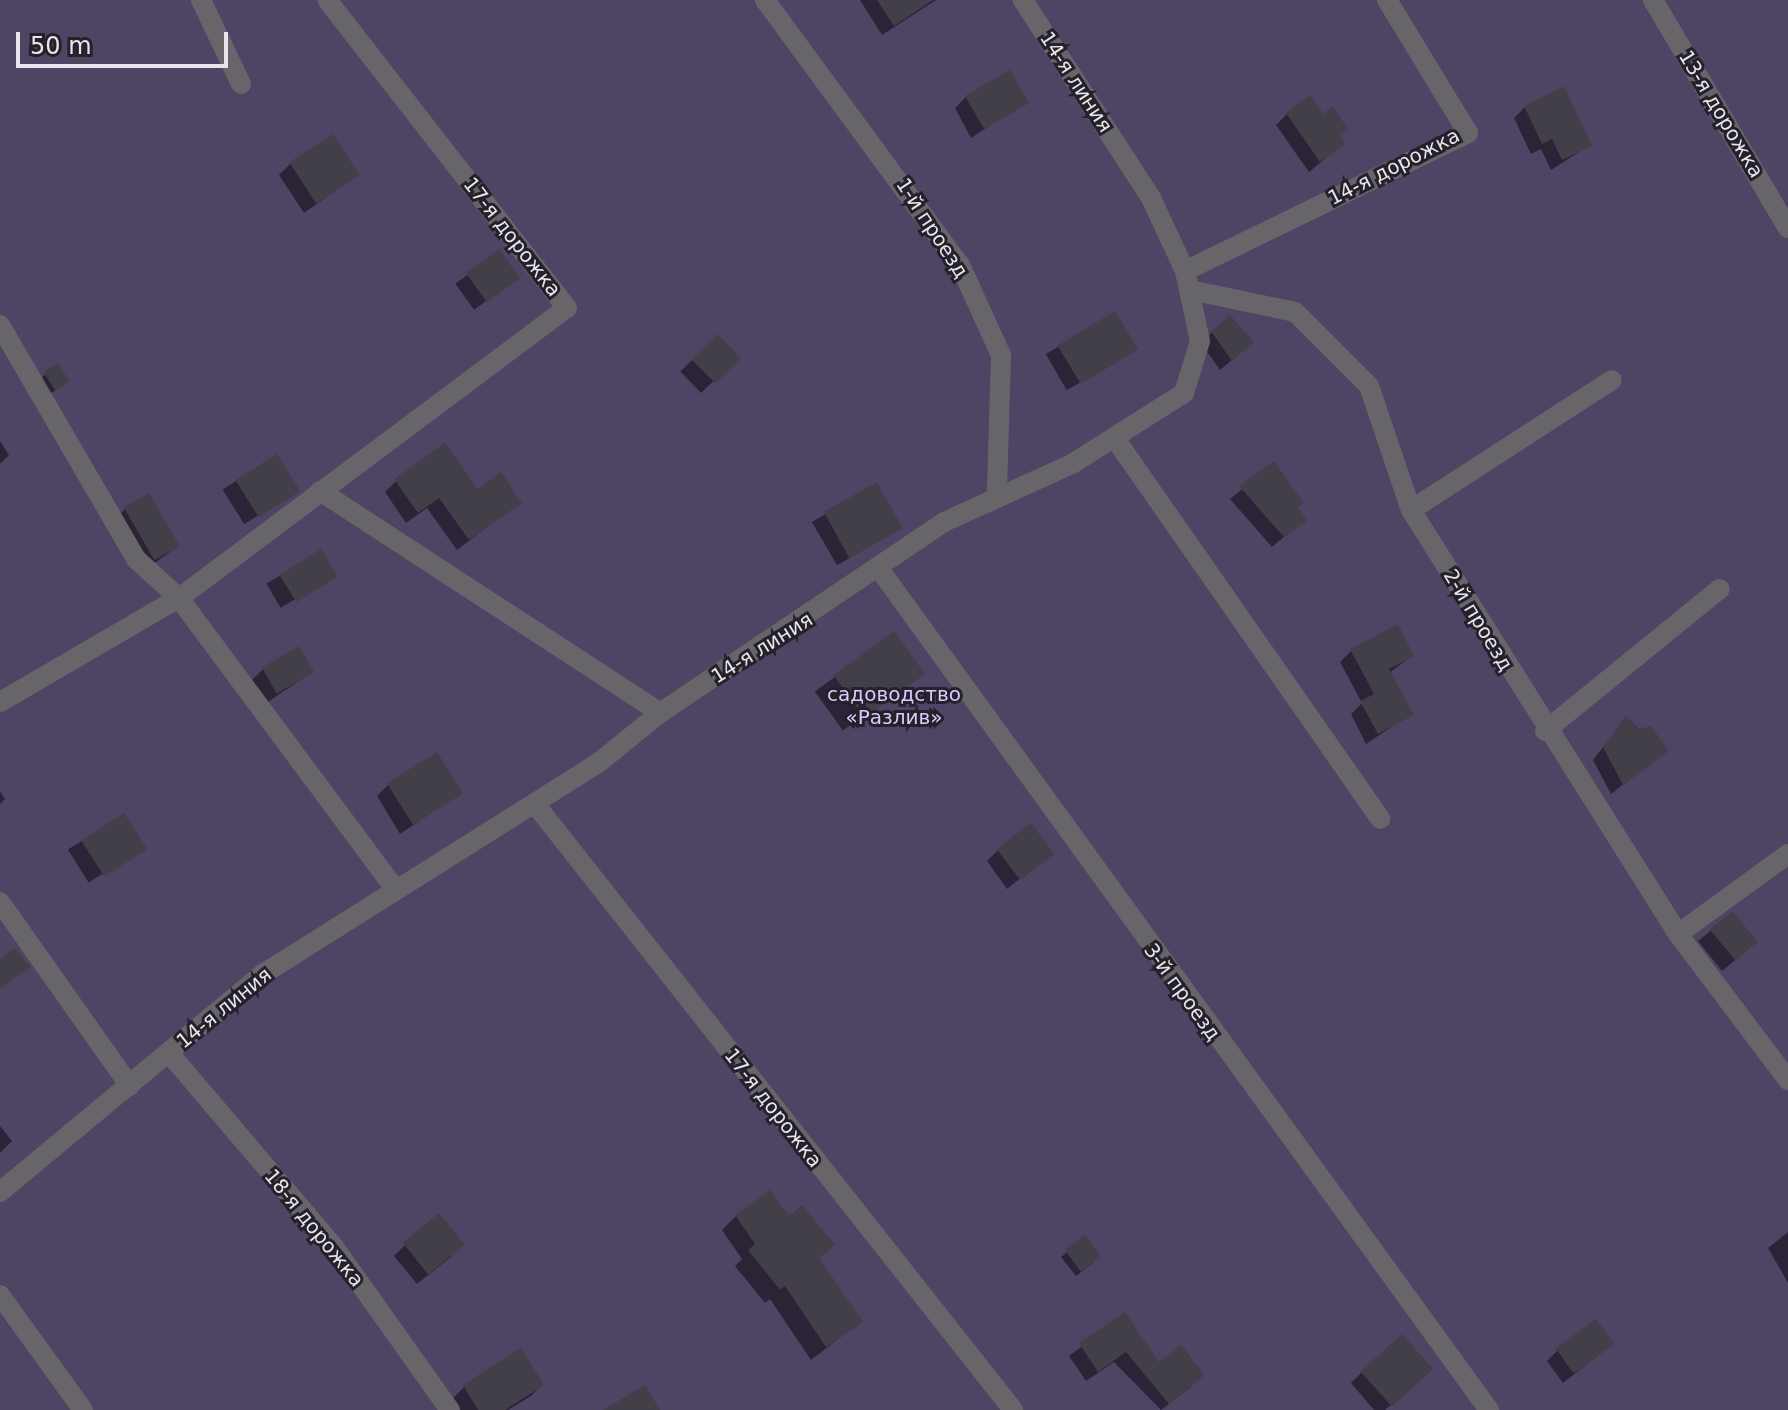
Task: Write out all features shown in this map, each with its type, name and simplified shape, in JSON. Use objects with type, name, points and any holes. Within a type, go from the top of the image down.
[{"type":"street","points":[[201,0],[241,84]]},
{"type":"street","name":"17-я дорожка","points":[[0,702],[179,598],[567,308],[327,0]]},
{"type":"street","name":"1-й проезд","points":[[765,0],[960,265],[1001,355],[997,493]]},
{"type":"street","name":"14-я линия","points":[[0,1192],[263,974],[394,888],[535,804],[660,713],[997,493],[1116,440],[1184,393],[1200,341],[1188,281],[1151,198],[1023,0]]},
{"type":"street","name":"14-я дорожка","points":[[1188,281],[1468,133],[1387,0]]},
{"type":"street","name":"13-я дорожка","points":[[1653,0],[1788,228]]},
{"type":"street","name":"2-й проезд","points":[[1188,281],[1295,312],[1369,386],[1411,510],[1545,731],[1678,934],[1788,1080]]},
{"type":"street","points":[[0,325],[136,559],[179,598],[394,888]]},
{"type":"street","points":[[1411,510],[1612,380]]},
{"type":"street","points":[[1116,440],[1380,819]]},
{"type":"street","points":[[320,491],[660,713]]},
{"type":"street","name":"3-й проезд","points":[[880,570],[1489,1410]]},
{"type":"street","points":[[1545,731],[1720,589]]},
{"type":"street","name":"17-я дорожка","points":[[535,804],[1013,1410]]},
{"type":"street","points":[[1678,934],[1788,854]]},
{"type":"street","points":[[0,902],[130,1086]]},
{"type":"street","name":"18-я дорожка","points":[[169,1053],[334,1247],[450,1410]]},
{"type":"street","points":[[0,1295],[83,1410]]},
{"type":"green space","name":"садоводство «Разлив»","points":[[0,0],[1788,0],[1788,1410],[0,1410]]},
{"type":"building","points":[[877,0],[933,0],[894,26]]},
{"type":"building","points":[[1010,70],[1029,103],[984,129],[965,96]]},
{"type":"building","points":[[1564,86],[1592,146],[1562,160],[1552,139],[1542,144],[1524,106]]},
{"type":"building","points":[[1310,95],[1323,114],[1333,107],[1348,129],[1339,135],[1346,144],[1320,162],[1286,113]]},
{"type":"building","points":[[333,134],[360,175],[316,203],[289,162]]},
{"type":"building","points":[[499,249],[520,278],[487,302],[466,273]]},
{"type":"building","points":[[1115,311],[1138,350],[1081,384],[1058,346]]},
{"type":"building","points":[[1230,315],[1254,342],[1232,361],[1211,331]]},
{"type":"building","points":[[717,334],[741,358],[716,383],[692,359]]},
{"type":"building","points":[[58,363],[70,382],[55,391],[44,372]]},
{"type":"building","points":[[445,443],[478,489],[501,472],[522,503],[469,540],[439,498],[418,513],[394,479]]},
{"type":"building","points":[[277,454],[300,491],[259,517],[235,480]]},
{"type":"building","points":[[1274,461],[1304,503],[1298,507],[1307,521],[1284,537],[1239,486]]},
{"type":"building","points":[[877,482],[903,528],[849,558],[824,512]]},
{"type":"building","points":[[149,493],[180,546],[154,560],[124,507]]},
{"type":"building","points":[[321,549],[338,576],[296,602],[279,575]]},
{"type":"building","points":[[1398,624],[1414,656],[1389,669],[1414,715],[1378,734],[1360,701],[1374,694],[1350,649]]},
{"type":"building","points":[[894,631],[925,674],[864,718],[833,675]]},
{"type":"building","points":[[299,646],[314,672],[277,693],[262,668]]},
{"type":"building","points":[[1626,715],[1638,729],[1651,726],[1669,751],[1623,785],[1603,747]]},
{"type":"building","points":[[437,752],[463,794],[413,825],[387,783]]},
{"type":"building","points":[[124,813],[147,849],[105,877],[81,841]]},
{"type":"building","points":[[1031,823],[1054,854],[1020,880],[997,849]]},
{"type":"building","points":[[1732,911],[1758,942],[1735,960],[1710,930]]},
{"type":"building","points":[[15,948],[30,967],[0,989],[0,959]]},
{"type":"building","points":[[770,1190],[789,1216],[802,1205],[835,1245],[819,1258],[863,1322],[826,1347],[785,1286],[780,1290],[748,1250],[755,1244],[735,1215]]},
{"type":"building","points":[[439,1213],[465,1245],[428,1274],[402,1243]]},
{"type":"building","points":[[1085,1235],[1101,1257],[1081,1272],[1065,1250]]},
{"type":"building","points":[[1125,1312],[1159,1362],[1181,1345],[1205,1375],[1169,1404],[1126,1352],[1098,1372],[1079,1343]]},
{"type":"building","points":[[1596,1319],[1614,1344],[1574,1373],[1556,1348]]},
{"type":"building","points":[[1402,1334],[1433,1369],[1392,1406],[1360,1371]]},
{"type":"building","points":[[521,1348],[544,1385],[505,1410],[478,1410],[463,1385]]},
{"type":"building","points":[[645,1385],[660,1410],[603,1410]]}]
